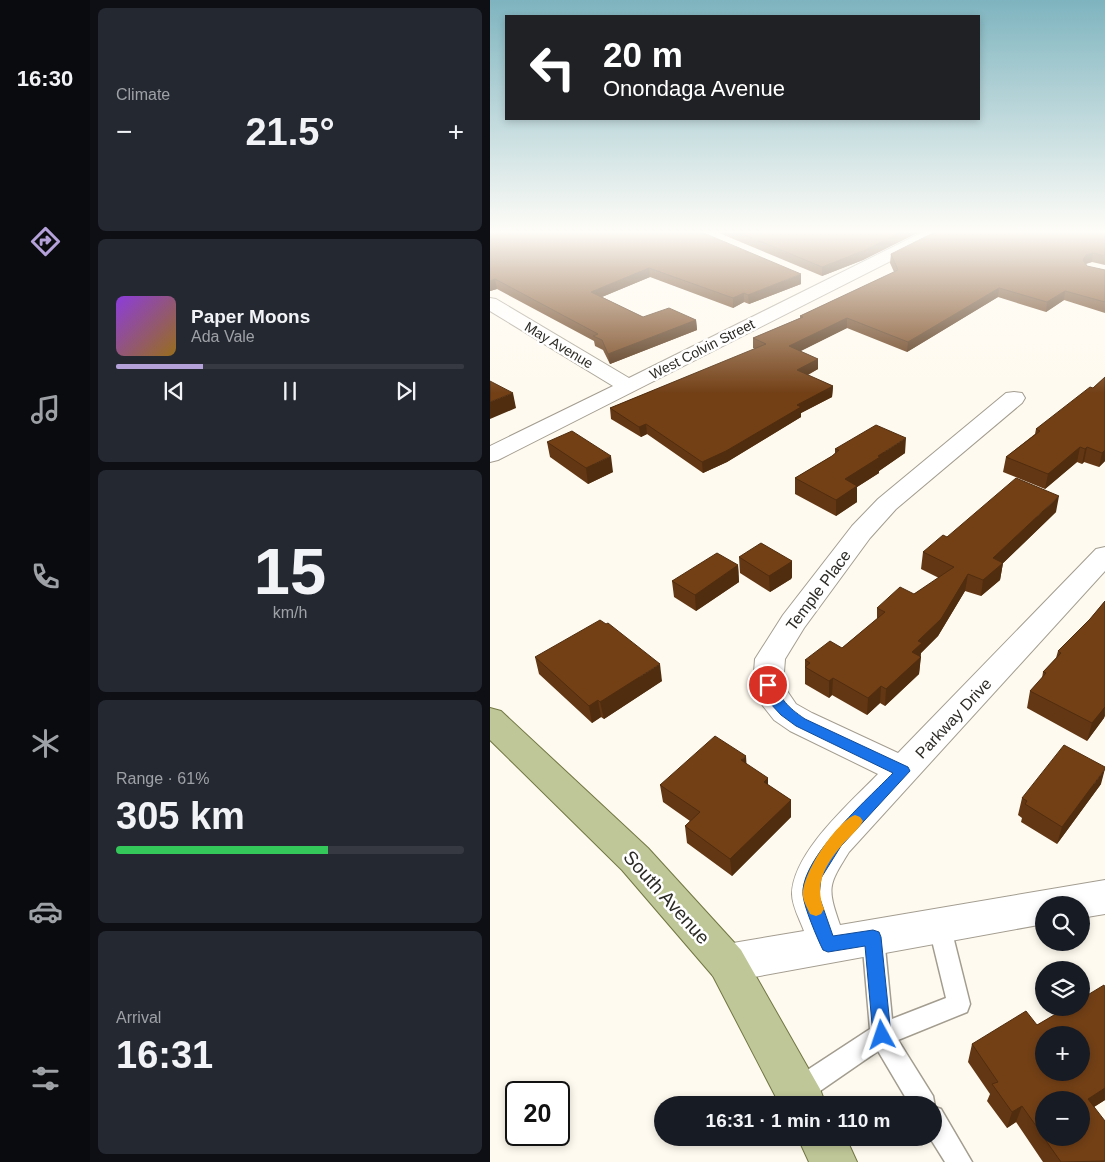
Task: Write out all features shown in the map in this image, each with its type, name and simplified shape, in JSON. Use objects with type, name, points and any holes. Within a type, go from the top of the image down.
[{"type":"main road","name":"South Avenue","points":[[490,720],[635,859],[727,963],[799,1096]]},
{"type":"main road","points":[[825,1146],[834,1162]]},
{"type":"street","name":"West Colvin Street","points":[[490,455],[628,386],[814,284]]},
{"type":"street","name":"May Avenue","points":[[490,304],[628,386]]},
{"type":"street","name":"Temple Place","points":[[903,771],[801,722],[785,712],[774,698],[768,685],[770,659],[793,622],[862,532],[886,504],[1014,398]]},
{"type":"street","name":"Parkway Drive","points":[[828,944],[811,896],[813,877],[836,841],[1105,555]]},
{"type":"street","points":[[1090,899],[1105,897]]},
{"type":"street","points":[[727,963],[1035,908]]},
{"type":"lane","points":[[803,1096],[882,1035],[958,1004],[939,924]]},
{"type":"lane","points":[[873,937],[882,1035],[919,1096]]},
{"type":"lane","points":[[942,1134],[959,1162]]},
{"type":"building","points":[[505,284],[610,284],[591,292],[643,317],[669,308],[696,320],[608,354],[602,340],[593,336],[598,334]]},
{"type":"building","points":[[694,284],[775,284],[748,295],[744,293],[733,298]]},
{"type":"building","points":[[868,284],[1105,284],[1105,302],[1065,291],[1047,302],[999,288],[908,342],[847,318],[789,346],[818,359],[797,370],[833,386],[797,405],[801,407],[726,451],[702,462],[646,424],[639,427],[610,408],[766,344],[753,338],[803,317],[800,316]]},
{"type":"building","points":[[1105,377],[1105,450],[1102,453],[1087,447],[1085,449],[1080,447],[1048,474],[1006,457],[1040,431],[1036,429],[1090,387],[1093,388]]},
{"type":"building","points":[[490,381],[513,393],[490,402]]},
{"type":"building","points":[[876,425],[906,438],[845,479],[857,486],[836,500],[795,478],[839,450],[835,449]]},
{"type":"building","points":[[572,431],[611,456],[586,468],[547,442]]},
{"type":"building","points":[[1016,478],[1059,496],[993,558],[1003,563],[983,580],[968,574],[941,619],[918,641],[922,643],[912,652],[921,657],[886,689],[881,686],[868,698],[833,678],[829,681],[805,667],[810,663],[805,660],[830,641],[842,648],[885,612],[877,608],[900,587],[914,594],[954,567],[923,552],[943,535],[947,537]]},
{"type":"building","points":[[761,543],[792,561],[769,576],[739,557]]},
{"type":"building","points":[[717,553],[738,565],[695,595],[672,581]]},
{"type":"building","points":[[1105,601],[1105,707],[1092,723],[1030,691],[1046,673],[1043,672],[1061,653],[1058,651]]},
{"type":"building","points":[[600,620],[606,624],[608,623],[660,664],[600,702],[598,700],[589,706],[535,657]]},
{"type":"building","points":[[715,736],[746,756],[741,760],[768,778],[764,782],[791,800],[730,859],[685,826],[700,812],[660,785]]},
{"type":"building","points":[[1064,745],[1105,767],[1105,769],[1062,827],[1025,804],[1027,801],[1022,798]]},
{"type":"building","points":[[1104,985],[1105,1088],[1090,1098],[1090,1091],[1035,1091],[1035,1124],[1022,1106],[1012,1112],[992,1084],[998,1082],[972,1044],[1026,1011],[1037,1025],[1052,1016],[1090,1016],[1090,994]]},
{"type":"building","points":[[1090,1102],[1105,1121],[1105,1161],[1061,1162],[1050,1146],[1090,1146]]},
{"type":"slow traffic","points":[[816,909],[811,896],[813,877],[836,841],[855,821]]},
{"type":"route","points":[[768,685],[774,698],[785,712],[801,722],[903,771],[836,841],[813,877],[811,896],[828,944],[873,937],[882,1035]]}]
